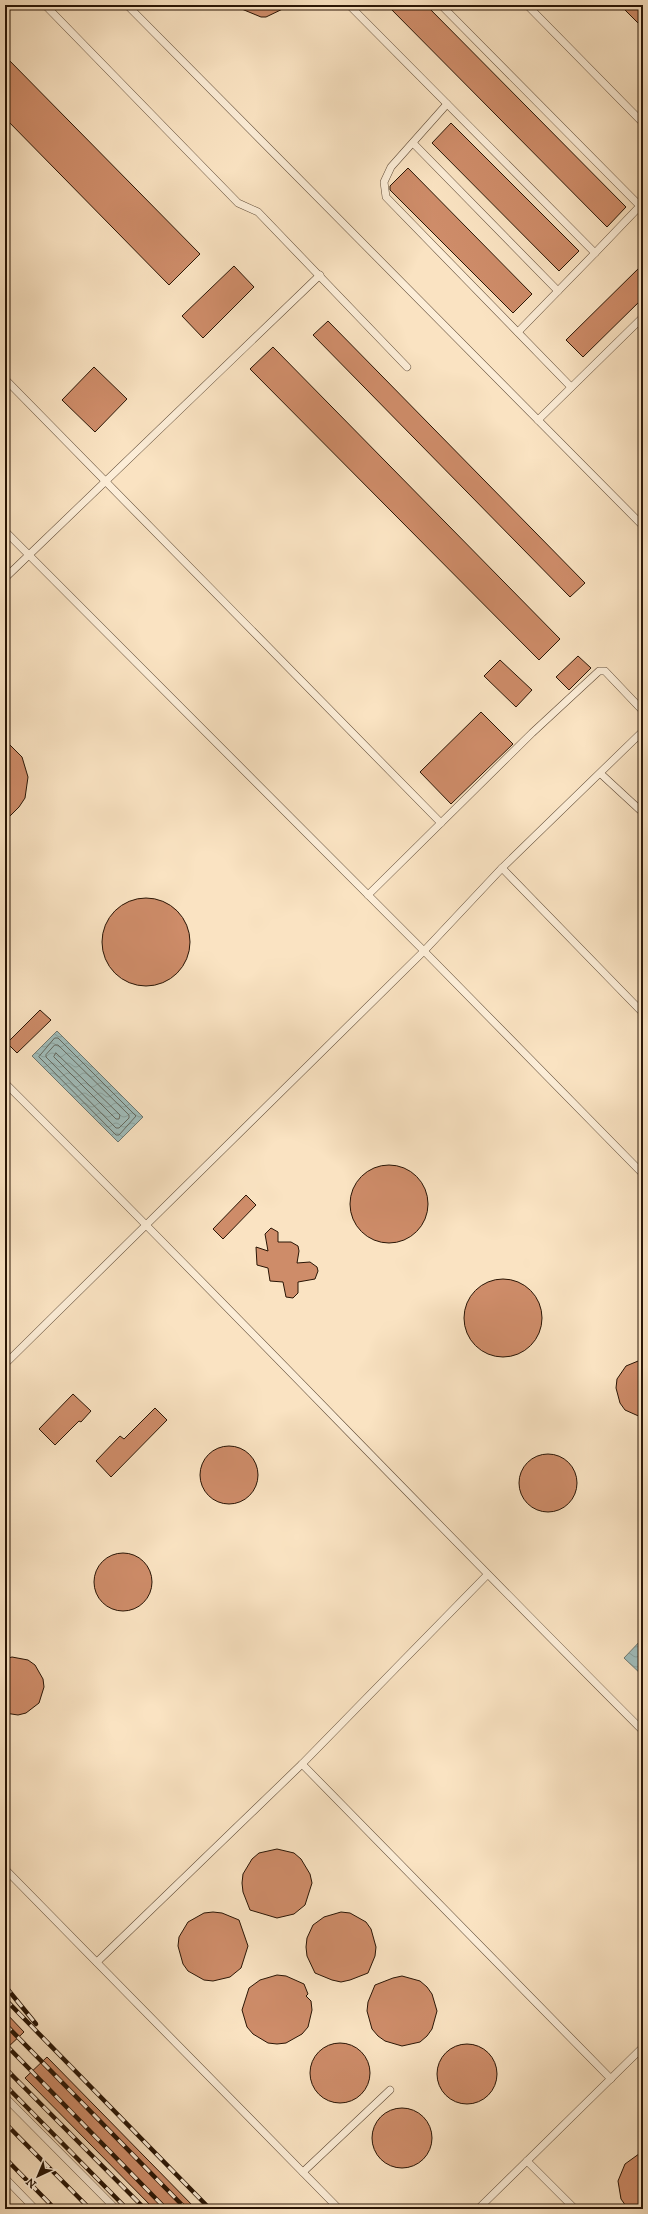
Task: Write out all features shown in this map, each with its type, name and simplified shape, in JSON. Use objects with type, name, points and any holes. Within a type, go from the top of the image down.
[{"type":"lane","points":[[45,5],[238,203],[258,212],[320,275],[406,367]]},
{"type":"lane","points":[[127,5],[643,526]]},
{"type":"lane","points":[[349,5],[595,253]]},
{"type":"lane","points":[[441,5],[640,206],[518,332]]},
{"type":"lane","points":[[527,5],[643,123]]},
{"type":"lane","points":[[447,104],[387,174],[384,190],[386,197],[571,387]]},
{"type":"lane","points":[[413,143],[558,291]]},
{"type":"lane","points":[[5,578],[320,275]]},
{"type":"lane","points":[[538,420],[643,317]]},
{"type":"lane","points":[[5,379],[441,823]]},
{"type":"lane","points":[[5,531],[424,951],[643,1174]]},
{"type":"lane","points":[[368,895],[599,671],[605,671],[643,711]]},
{"type":"lane","points":[[5,1364],[424,951],[502,868],[601,774],[643,731]]},
{"type":"lane","points":[[601,774],[640,810],[643,808]]},
{"type":"lane","points":[[502,868],[643,1013]]},
{"type":"lane","points":[[5,1083],[147,1224],[487,1575],[643,1731]]},
{"type":"lane","points":[[96,1962],[302,1764],[487,1575]]},
{"type":"lane","points":[[302,1764],[611,2079]]},
{"type":"lane","points":[[5,1869],[339,2209]]},
{"type":"lane","points":[[478,2209],[643,2047]]},
{"type":"lane","points":[[303,2172],[390,2090]]},
{"type":"lane","points":[[5,2097],[116,2209]]},
{"type":"lane","points":[[527,2161],[575,2209]]},
{"type":"lane","points":[[5,2178],[35,2209]]},
{"type":"water","points":[[57,1031],[143,1117],[118,1142],[32,1056]]},
{"type":"water","points":[[643,1638],[643,1676],[624,1658]]},
{"type":"building","points":[[232,5],[291,5],[266,17],[261,17]]},
{"type":"building","points":[[387,5],[426,5],[626,207],[607,227]]},
{"type":"building","points":[[620,5],[643,5],[643,28]]},
{"type":"building","points":[[5,56],[200,254],[169,285],[5,118]]},
{"type":"building","points":[[451,123],[579,251],[559,271],[432,143]]},
{"type":"building","points":[[408,168],[532,294],[513,313],[390,190],[390,186]]},
{"type":"building","points":[[643,264],[643,298],[583,357],[566,340]]},
{"type":"building","points":[[234,266],[254,287],[203,338],[182,316]]},
{"type":"building","points":[[328,321],[585,583],[570,597],[313,335]]},
{"type":"building","points":[[273,347],[560,639],[539,660],[250,369]]},
{"type":"building","points":[[94,367],[127,399],[95,432],[62,400]]},
{"type":"building","points":[[578,656],[591,668],[569,690],[556,677]]},
{"type":"building","points":[[500,660],[532,690],[516,707],[484,676]]},
{"type":"building","points":[[481,712],[513,744],[451,804],[420,772]]},
{"type":"building","points":[[5,740],[22,757],[28,777],[25,798],[19,807],[5,821]]},
{"type":"building","points":[[146,898],[163,902],[177,911],[186,925],[190,942],[186,959],[177,973],[163,982],[146,986],[129,982],[115,973],[106,959],[102,942],[106,925],[115,911],[129,902]]},
{"type":"building","points":[[40,1010],[51,1020],[17,1053],[7,1043]]},
{"type":"building","points":[[389,1165],[404,1168],[416,1177],[425,1189],[428,1204],[425,1219],[416,1231],[404,1240],[389,1243],[374,1240],[362,1231],[353,1219],[350,1204],[353,1189],[362,1177],[374,1168]]},
{"type":"building","points":[[246,1195],[256,1205],[223,1239],[213,1229]]},
{"type":"building","points":[[271,1228],[278,1232],[278,1242],[291,1242],[298,1246],[299,1251],[297,1263],[310,1262],[317,1267],[318,1271],[315,1279],[298,1282],[298,1293],[293,1298],[286,1297],[283,1282],[270,1281],[268,1268],[257,1265],[256,1247],[268,1251],[265,1234]]},
{"type":"building","points":[[503,1279],[518,1282],[530,1291],[539,1303],[542,1318],[539,1333],[530,1345],[518,1354],[503,1357],[488,1354],[476,1345],[467,1333],[464,1318],[467,1303],[476,1291],[488,1282]]},
{"type":"building","points":[[643,1359],[643,1418],[625,1410],[620,1403],[616,1388],[617,1379],[626,1366]]},
{"type":"building","points":[[73,1394],[91,1411],[55,1445],[39,1429]]},
{"type":"building","points":[[155,1408],[167,1420],[111,1477],[96,1461],[120,1436],[124,1439]]},
{"type":"building","points":[[229,1446],[240,1448],[253,1459],[256,1464],[258,1475],[256,1486],[245,1499],[240,1502],[229,1504],[218,1502],[205,1491],[202,1486],[200,1475],[202,1464],[213,1451],[218,1448]]},
{"type":"building","points":[[548,1454],[559,1456],[572,1467],[575,1472],[577,1483],[575,1494],[564,1507],[559,1510],[548,1512],[537,1510],[524,1499],[521,1494],[519,1483],[521,1472],[532,1459],[537,1456]]},
{"type":"building","points":[[123,1553],[134,1555],[147,1566],[150,1571],[152,1582],[150,1593],[139,1606],[134,1609],[123,1611],[112,1609],[99,1598],[96,1593],[94,1582],[96,1571],[107,1558],[112,1555]]},
{"type":"building","points":[[12,1657],[28,1660],[35,1665],[43,1679],[44,1687],[39,1703],[26,1713],[18,1715],[5,1713],[5,1659]]},
{"type":"building","points":[[277,1849],[294,1853],[301,1859],[310,1874],[312,1883],[305,1905],[294,1914],[277,1918],[250,1910],[243,1892],[242,1883],[243,1874],[252,1859],[259,1853]]},
{"type":"building","points":[[341,1912],[350,1913],[366,1922],[371,1929],[376,1947],[375,1956],[368,1973],[341,1982],[315,1973],[307,1956],[306,1947],[307,1938],[313,1925],[324,1917]]},
{"type":"building","points":[[204,1913],[222,1913],[239,1920],[248,1946],[241,1968],[230,1977],[213,1981],[204,1980],[188,1971],[183,1964],[178,1946],[179,1937],[188,1922]]},
{"type":"building","points":[[277,1975],[286,1976],[304,1984],[308,1994],[306,1996],[311,2001],[312,2010],[308,2027],[302,2034],[286,2043],[277,2044],[268,2043],[253,2034],[247,2027],[242,2010],[249,1988],[260,1980]]},
{"type":"building","points":[[402,1976],[420,1981],[427,1987],[432,1994],[437,2011],[432,2029],[427,2036],[420,2042],[402,2046],[385,2041],[378,2036],[372,2029],[367,2011],[368,2002],[375,1985]]},
{"type":"building","points":[[5,2012],[24,2032],[5,2050]]},
{"type":"building","points":[[334,2043],[346,2043],[357,2048],[365,2056],[370,2067],[368,2085],[357,2098],[346,2103],[334,2103],[323,2098],[315,2090],[310,2079],[310,2067],[315,2056],[323,2048]]},
{"type":"building","points":[[461,2044],[473,2044],[484,2049],[492,2057],[497,2068],[495,2086],[484,2099],[473,2104],[461,2104],[450,2099],[442,2091],[437,2080],[437,2068],[442,2057],[450,2049]]},
{"type":"building","points":[[47,2057],[196,2209],[154,2209],[25,2078]]},
{"type":"building","points":[[396,2108],[408,2108],[419,2113],[427,2121],[432,2132],[430,2150],[419,2163],[408,2168],[396,2168],[385,2163],[377,2155],[372,2144],[372,2132],[377,2121],[385,2113]]},
{"type":"building","points":[[643,2151],[643,2209],[628,2209],[621,2199],[618,2181],[625,2164]]},
{"type":"railway","points":[[5,1986],[36,2024]]},
{"type":"railway","points":[[5,1999],[210,2209]]},
{"type":"railway","points":[[5,2024],[186,2209]]},
{"type":"railway","points":[[5,2044],[166,2209]]},
{"type":"railway","points":[[5,2068],[145,2209]]},
{"type":"railway","points":[[5,2085],[127,2209]]},
{"type":"railway","points":[[5,2123],[90,2209]]},
{"type":"railway","points":[[5,2158],[55,2209]]}]
